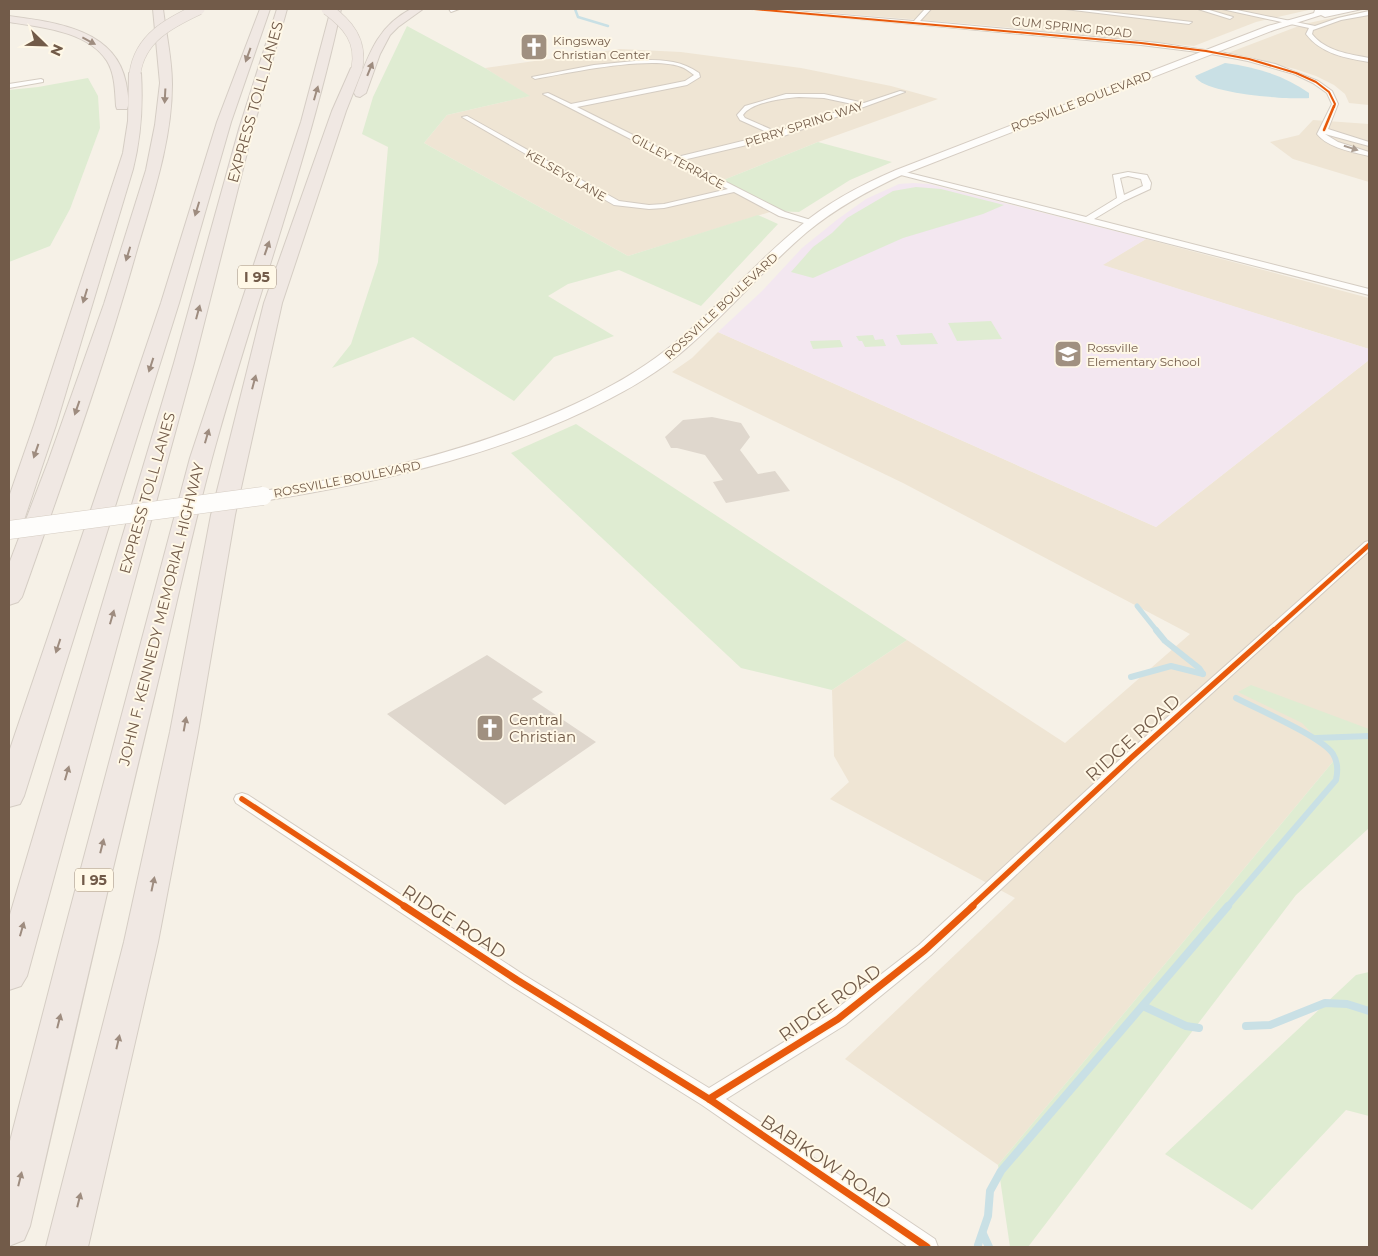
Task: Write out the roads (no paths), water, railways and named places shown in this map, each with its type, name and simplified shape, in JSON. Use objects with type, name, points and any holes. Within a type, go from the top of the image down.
[{"type":"highway","points":[[9,597],[101,340],[160,141],[166,75],[158,9]]},
{"type":"highway","points":[[9,529],[45,425],[115,199],[122,182],[131,148],[135,118],[137,57],[146,43],[165,27],[199,9]]},
{"type":"highway","name":"EXPRESS TOLL LANES","points":[[9,796],[170,303],[224,122],[264,9]]},
{"type":"highway","name":"EXPRESS TOLL LANES","points":[[9,976],[187,355],[246,129],[282,9]]},
{"type":"highway","points":[[68,1247],[141,942],[184,732],[223,515],[249,401],[279,284],[339,111],[357,68],[359,54],[355,38],[344,23],[327,9]]},
{"type":"highway","name":"JOHN F. KENNEDY MEMORIAL HIGHWAY","points":[[9,1226],[109,817],[200,460],[232,352],[303,138],[324,63],[336,9]]},
{"type":"highway","points":[[269,326],[280,303],[308,225],[382,38],[394,23],[418,9]]},
{"type":"highway","points":[[9,19],[43,25],[75,34],[99,46],[113,60],[120,84],[123,119],[115,199]]},
{"type":"main road","name":"ROSSVILLE BOULEVARD","points":[[1318,14],[1318,12],[1336,9]]},
{"type":"main road","name":"ROSSVILLE BOULEVARD","points":[[9,529],[263,496],[365,478],[434,462],[507,438],[579,408],[630,382],[672,353],[812,223],[850,197],[900,172],[1286,23],[1318,14],[1358,9]]},
{"type":"street","name":"GUM SPRING ROAD","points":[[754,9],[916,22],[1209,52],[1286,70],[1323,86],[1333,95],[1335,104],[1324,130]]},
{"type":"street","points":[[916,22],[928,9]]},
{"type":"street","points":[[1068,9],[1189,22]]},
{"type":"street","points":[[1129,16],[1145,9]]},
{"type":"street","points":[[1201,9],[1233,12],[1312,28],[1340,19],[1369,13]]},
{"type":"street","points":[[1225,9],[1233,12]]},
{"type":"street","points":[[1312,28],[1311,37],[1326,48],[1369,60]]},
{"type":"street","points":[[535,77],[639,61],[687,67],[697,74],[694,80],[687,84],[572,106]]},
{"type":"street","points":[[9,86],[41,81]]},
{"type":"street","name":"PERRY SPRING WAY","points":[[676,159],[778,135],[902,92]]},
{"type":"street","name":"GILLEY TERRACE","points":[[546,94],[782,214],[812,223]]},
{"type":"street","points":[[778,135],[742,119],[741,112],[745,108],[768,100],[799,94],[830,96],[865,105]]},
{"type":"street","name":"KELSEYS LANE","points":[[465,117],[617,203],[640,206],[664,206],[733,190]]},
{"type":"street","points":[[1369,144],[1324,130],[1322,136],[1328,140],[1369,154]]},
{"type":"street","points":[[900,172],[1369,292]]},
{"type":"street","points":[[1087,220],[1121,199]]},
{"type":"street","name":"RIDGE ROAD","points":[[242,799],[517,980],[709,1099],[838,1019],[925,950],[1147,744],[1369,545]]},
{"type":"street","name":"BABIKOW ROAD","points":[[709,1099],[927,1247]]},
{"type":"water","points":[[1225,63],[1258,70],[1290,81],[1309,93],[1309,98],[1267,97],[1229,91],[1201,82],[1195,76]]},
{"type":"waterway","points":[[575,9],[578,17],[608,26]]},
{"type":"waterway","points":[[1137,606],[1157,631]]},
{"type":"waterway","points":[[1131,677],[1171,666],[1203,674],[1199,668],[1165,641],[1156,630]]},
{"type":"waterway","points":[[1227,907],[1336,780],[1337,770],[1336,760],[1327,747],[1303,732],[1236,698]]},
{"type":"waterway","points":[[1316,738],[1369,736]]},
{"type":"waterway","points":[[978,1245],[988,1216],[990,1191],[1001,1171],[1228,906]]},
{"type":"waterway","points":[[1246,1026],[1270,1025],[1325,1003],[1347,1004],[1369,1011]]},
{"type":"waterway","points":[[1143,1006],[1186,1026],[1199,1028]]},
{"type":"waterway","points":[[983,1234],[989,1247]]},
{"type":"place","name":"Kingsway Christian Center","points":[[534,47]]},
{"type":"place","name":"Rossville Elementary School","points":[[1068,354]]},
{"type":"place","name":"Central Christian","points":[[490,728]]}]
